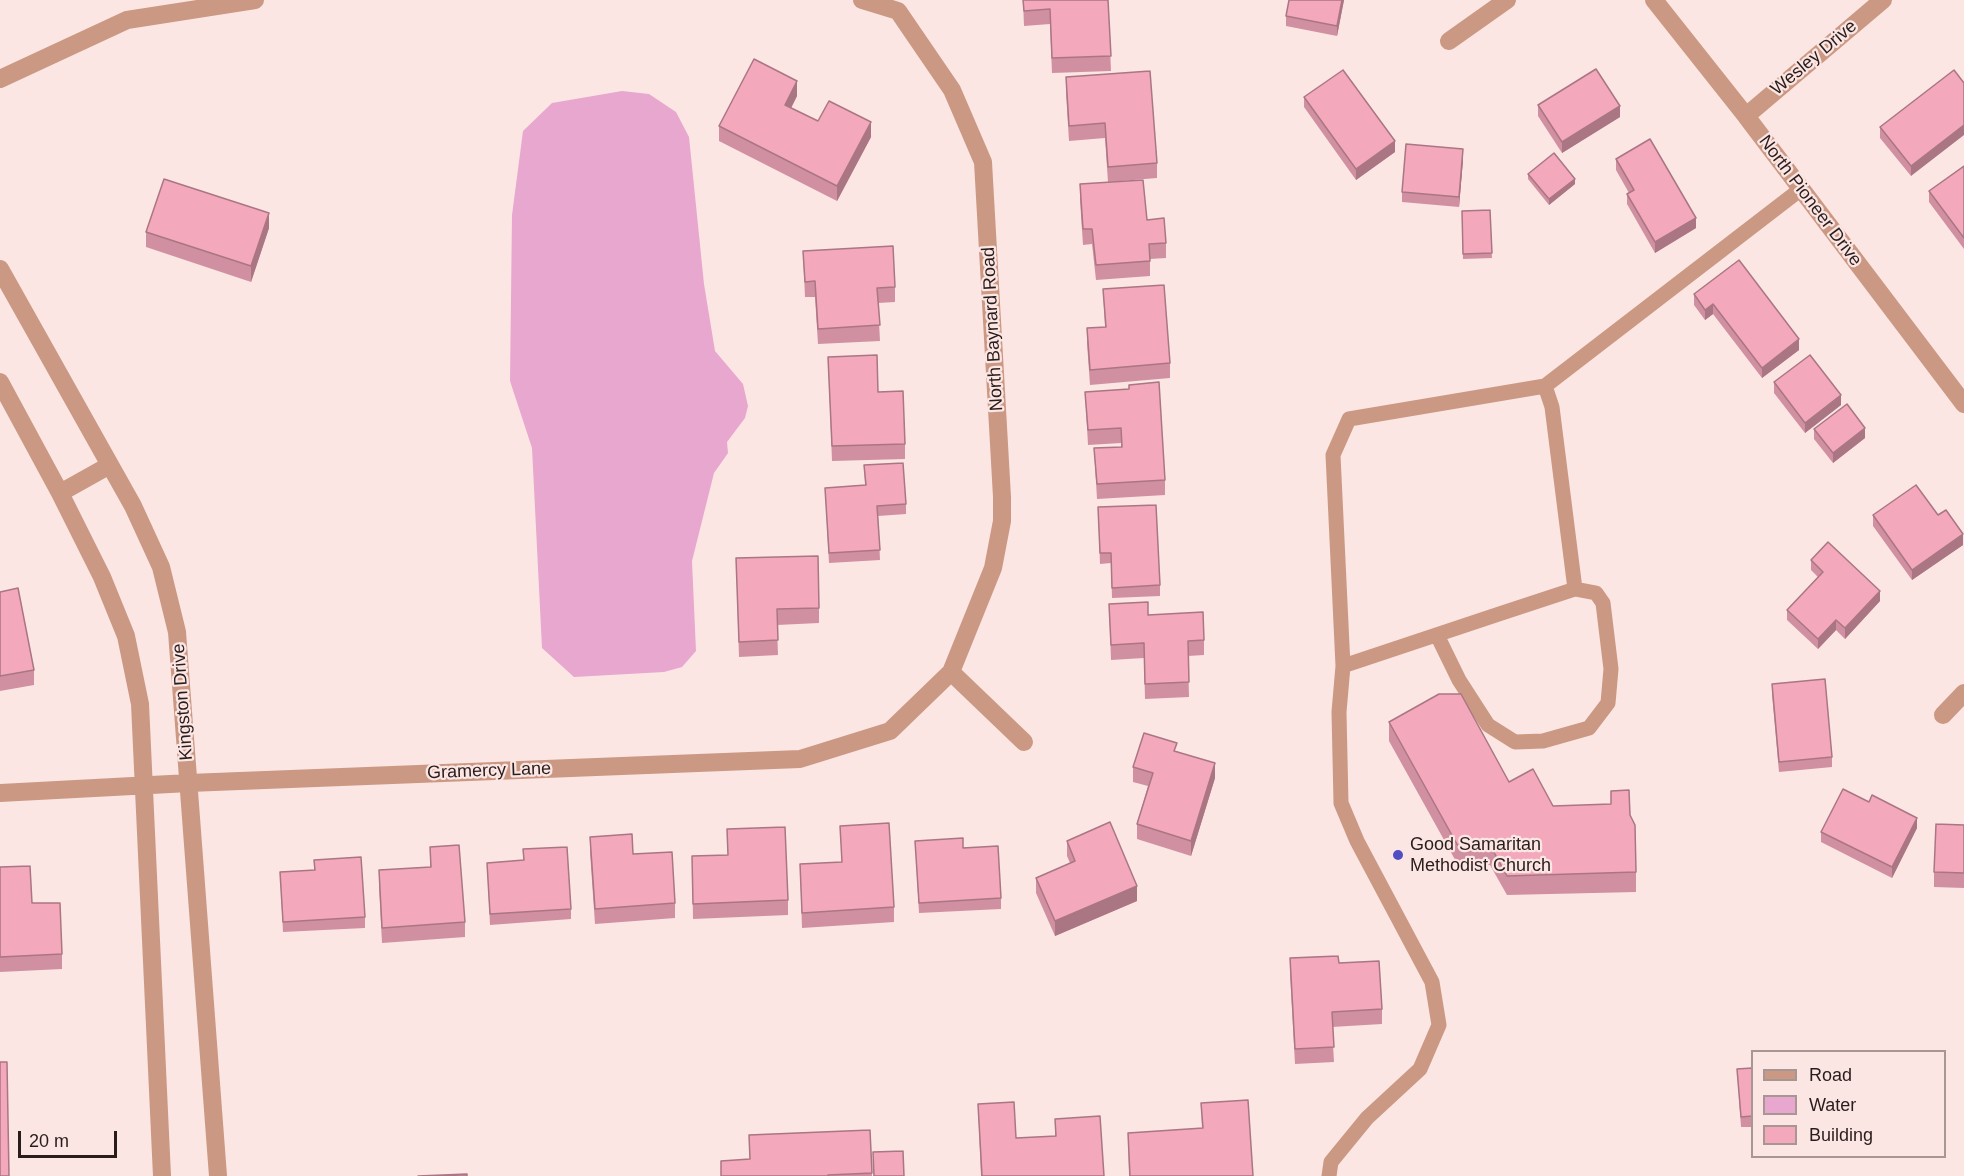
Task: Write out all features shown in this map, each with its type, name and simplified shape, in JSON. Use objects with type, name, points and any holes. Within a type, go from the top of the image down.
[{"type":"street","points":[[0,79],[127,20],[255,0]]},
{"type":"street","points":[[862,0],[900,5]]},
{"type":"street","points":[[1449,41],[1507,0]]},
{"type":"street","name":"North Pioneer Drive","points":[[1654,0],[1746,116],[1964,404]]},
{"type":"street","name":"Wesley Drive","points":[[1746,116],[1883,0]]},
{"type":"street","name":"North Baynard Road","points":[[900,5],[952,90],[983,162],[1002,485],[1002,521],[993,568],[951,672]]},
{"type":"street","name":"Kingston Drive","points":[[0,269],[133,506],[161,567],[175,621],[218,1176]]},
{"type":"street","points":[[0,382],[102,577],[126,636],[140,704],[162,1176]]},
{"type":"street","points":[[60,493],[110,465]]},
{"type":"street","points":[[951,672],[1024,742]]},
{"type":"street","name":"Gramercy Lane","points":[[0,793],[189,783],[800,759],[890,731],[951,672]]},
{"type":"street","points":[[1943,716],[1964,693]]},
{"type":"lane","points":[[1329,1176],[1330,1162],[1367,1118],[1420,1069],[1438,1025],[1432,982],[1357,841],[1341,803],[1339,712],[1343,666],[1333,455],[1349,420],[1545,386],[1801,189]]},
{"type":"lane","points":[[1545,386],[1552,407],[1575,589]]},
{"type":"lane","points":[[1343,666],[1575,589],[1596,593],[1604,603],[1611,669],[1608,703],[1589,728],[1543,741],[1515,742],[1488,725],[1459,680],[1437,635]]},
{"type":"water","points":[[622,91],[649,94],[676,112],[689,137],[704,284],[715,351],[743,384],[748,406],[745,418],[727,442],[728,453],[714,473],[692,561],[696,651],[682,667],[664,672],[574,677],[542,648],[532,448],[510,381],[512,215],[523,131],[552,103]]},
{"type":"building","points":[[1023,0],[1108,0],[1111,56],[1052,58],[1050,9],[1024,11]]},
{"type":"building","points":[[1289,0],[1342,0],[1337,26],[1286,16]]},
{"type":"building","points":[[754,59],[797,81],[785,105],[818,121],[829,101],[871,122],[837,186],[719,126]]},
{"type":"building","points":[[1596,69],[1620,106],[1562,142],[1538,105]]},
{"type":"building","points":[[1343,70],[1395,141],[1356,169],[1304,97]]},
{"type":"building","points":[[1954,70],[1964,83],[1964,125],[1911,166],[1880,127]]},
{"type":"building","points":[[1150,71],[1157,163],[1108,167],[1105,123],[1069,126],[1066,77]]},
{"type":"building","points":[[1650,139],[1696,218],[1655,242],[1627,194],[1634,190],[1616,159]]},
{"type":"building","points":[[1406,144],[1463,149],[1459,197],[1402,192]]},
{"type":"building","points":[[1554,153],[1575,179],[1549,199],[1528,174]]},
{"type":"building","points":[[1964,166],[1964,238],[1929,191]]},
{"type":"building","points":[[164,179],[269,213],[251,266],[146,232]]},
{"type":"building","points":[[1143,180],[1147,220],[1164,218],[1166,243],[1149,244],[1150,261],[1096,265],[1092,229],[1083,229],[1080,184]]},
{"type":"building","points":[[1490,210],[1492,253],[1463,254],[1462,211]]},
{"type":"building","points":[[893,246],[895,287],[877,288],[880,325],[818,329],[815,281],[805,282],[803,251]]},
{"type":"building","points":[[1739,260],[1799,339],[1762,368],[1713,304],[1705,310],[1694,294]]},
{"type":"building","points":[[1164,285],[1170,363],[1090,370],[1087,328],[1106,327],[1103,289]]},
{"type":"building","points":[[877,355],[878,392],[903,391],[905,444],[832,446],[828,357]]},
{"type":"building","points":[[1810,355],[1841,395],[1805,423],[1774,382]]},
{"type":"building","points":[[1159,382],[1165,480],[1097,484],[1094,448],[1122,447],[1121,428],[1088,430],[1085,392],[1129,389],[1129,385]]},
{"type":"building","points":[[1847,404],[1865,428],[1833,453],[1814,429]]},
{"type":"building","points":[[903,463],[906,504],[877,506],[880,550],[829,553],[825,488],[866,485],[864,465]]},
{"type":"building","points":[[1916,485],[1938,515],[1946,510],[1963,534],[1912,570],[1873,515]]},
{"type":"building","points":[[1156,505],[1160,585],[1112,588],[1111,553],[1100,553],[1098,507]]},
{"type":"building","points":[[1828,542],[1880,591],[1845,628],[1836,620],[1818,639],[1787,610],[1823,572],[1811,560]]},
{"type":"building","points":[[818,556],[819,608],[777,609],[778,640],[739,642],[736,558]]},
{"type":"building","points":[[18,588],[34,670],[0,676],[0,592]]},
{"type":"building","points":[[1148,602],[1148,615],[1203,612],[1204,640],[1188,641],[1189,682],[1145,684],[1144,643],[1111,645],[1109,604]]},
{"type":"building","points":[[1825,679],[1832,757],[1779,762],[1772,684]]},
{"type":"building","points":[[1439,694],[1461,694],[1509,782],[1533,769],[1553,806],[1611,804],[1611,791],[1629,790],[1630,815],[1635,825],[1636,872],[1507,876],[1490,845],[1458,846],[1389,722]]},
{"type":"building","points":[[1144,733],[1177,743],[1174,751],[1215,763],[1191,841],[1137,824],[1153,773],[1133,767]]},
{"type":"building","points":[[1843,789],[1869,802],[1872,795],[1917,818],[1892,867],[1821,832]]},
{"type":"building","points":[[1110,822],[1137,886],[1055,921],[1036,878],[1075,861],[1067,841]]},
{"type":"building","points":[[889,823],[894,907],[802,913],[800,864],[842,862],[840,826]]},
{"type":"building","points":[[1936,824],[1964,825],[1964,873],[1934,872]]},
{"type":"building","points":[[785,827],[788,900],[693,904],[692,856],[728,855],[727,829]]},
{"type":"building","points":[[632,834],[633,854],[672,852],[675,903],[595,909],[590,837]]},
{"type":"building","points":[[963,838],[963,848],[998,846],[1001,898],[919,903],[915,841]]},
{"type":"building","points":[[459,845],[465,922],[382,928],[379,870],[431,867],[430,847]]},
{"type":"building","points":[[567,847],[571,909],[490,914],[487,863],[524,860],[523,849]]},
{"type":"building","points":[[361,857],[365,917],[283,922],[280,872],[315,870],[314,860]]},
{"type":"building","points":[[30,866],[32,903],[60,903],[62,954],[0,957],[0,867]]},
{"type":"building","points":[[1338,956],[1339,963],[1379,961],[1382,1009],[1332,1012],[1334,1047],[1295,1049],[1290,958]]},
{"type":"building","points":[[0,1062],[7,1062],[9,1176],[0,1176]]},
{"type":"building","points":[[1751,1068],[1751,1116],[1741,1117],[1737,1069]]},
{"type":"building","points":[[1248,1100],[1253,1176],[1130,1176],[1128,1133],[1203,1128],[1201,1103]]},
{"type":"building","points":[[1014,1102],[1016,1138],[1056,1136],[1055,1119],[1100,1116],[1104,1176],[982,1176],[978,1104]]},
{"type":"building","points":[[870,1130],[872,1173],[828,1176],[721,1176],[721,1161],[750,1159],[749,1135]]},
{"type":"building","points":[[903,1151],[904,1176],[874,1176],[873,1152]]},
{"type":"building","points":[[467,1174],[467,1176],[418,1176]]},
{"type":"place","name":"Good Samaritan Methodist Church","points":[[1398,855]]}]
